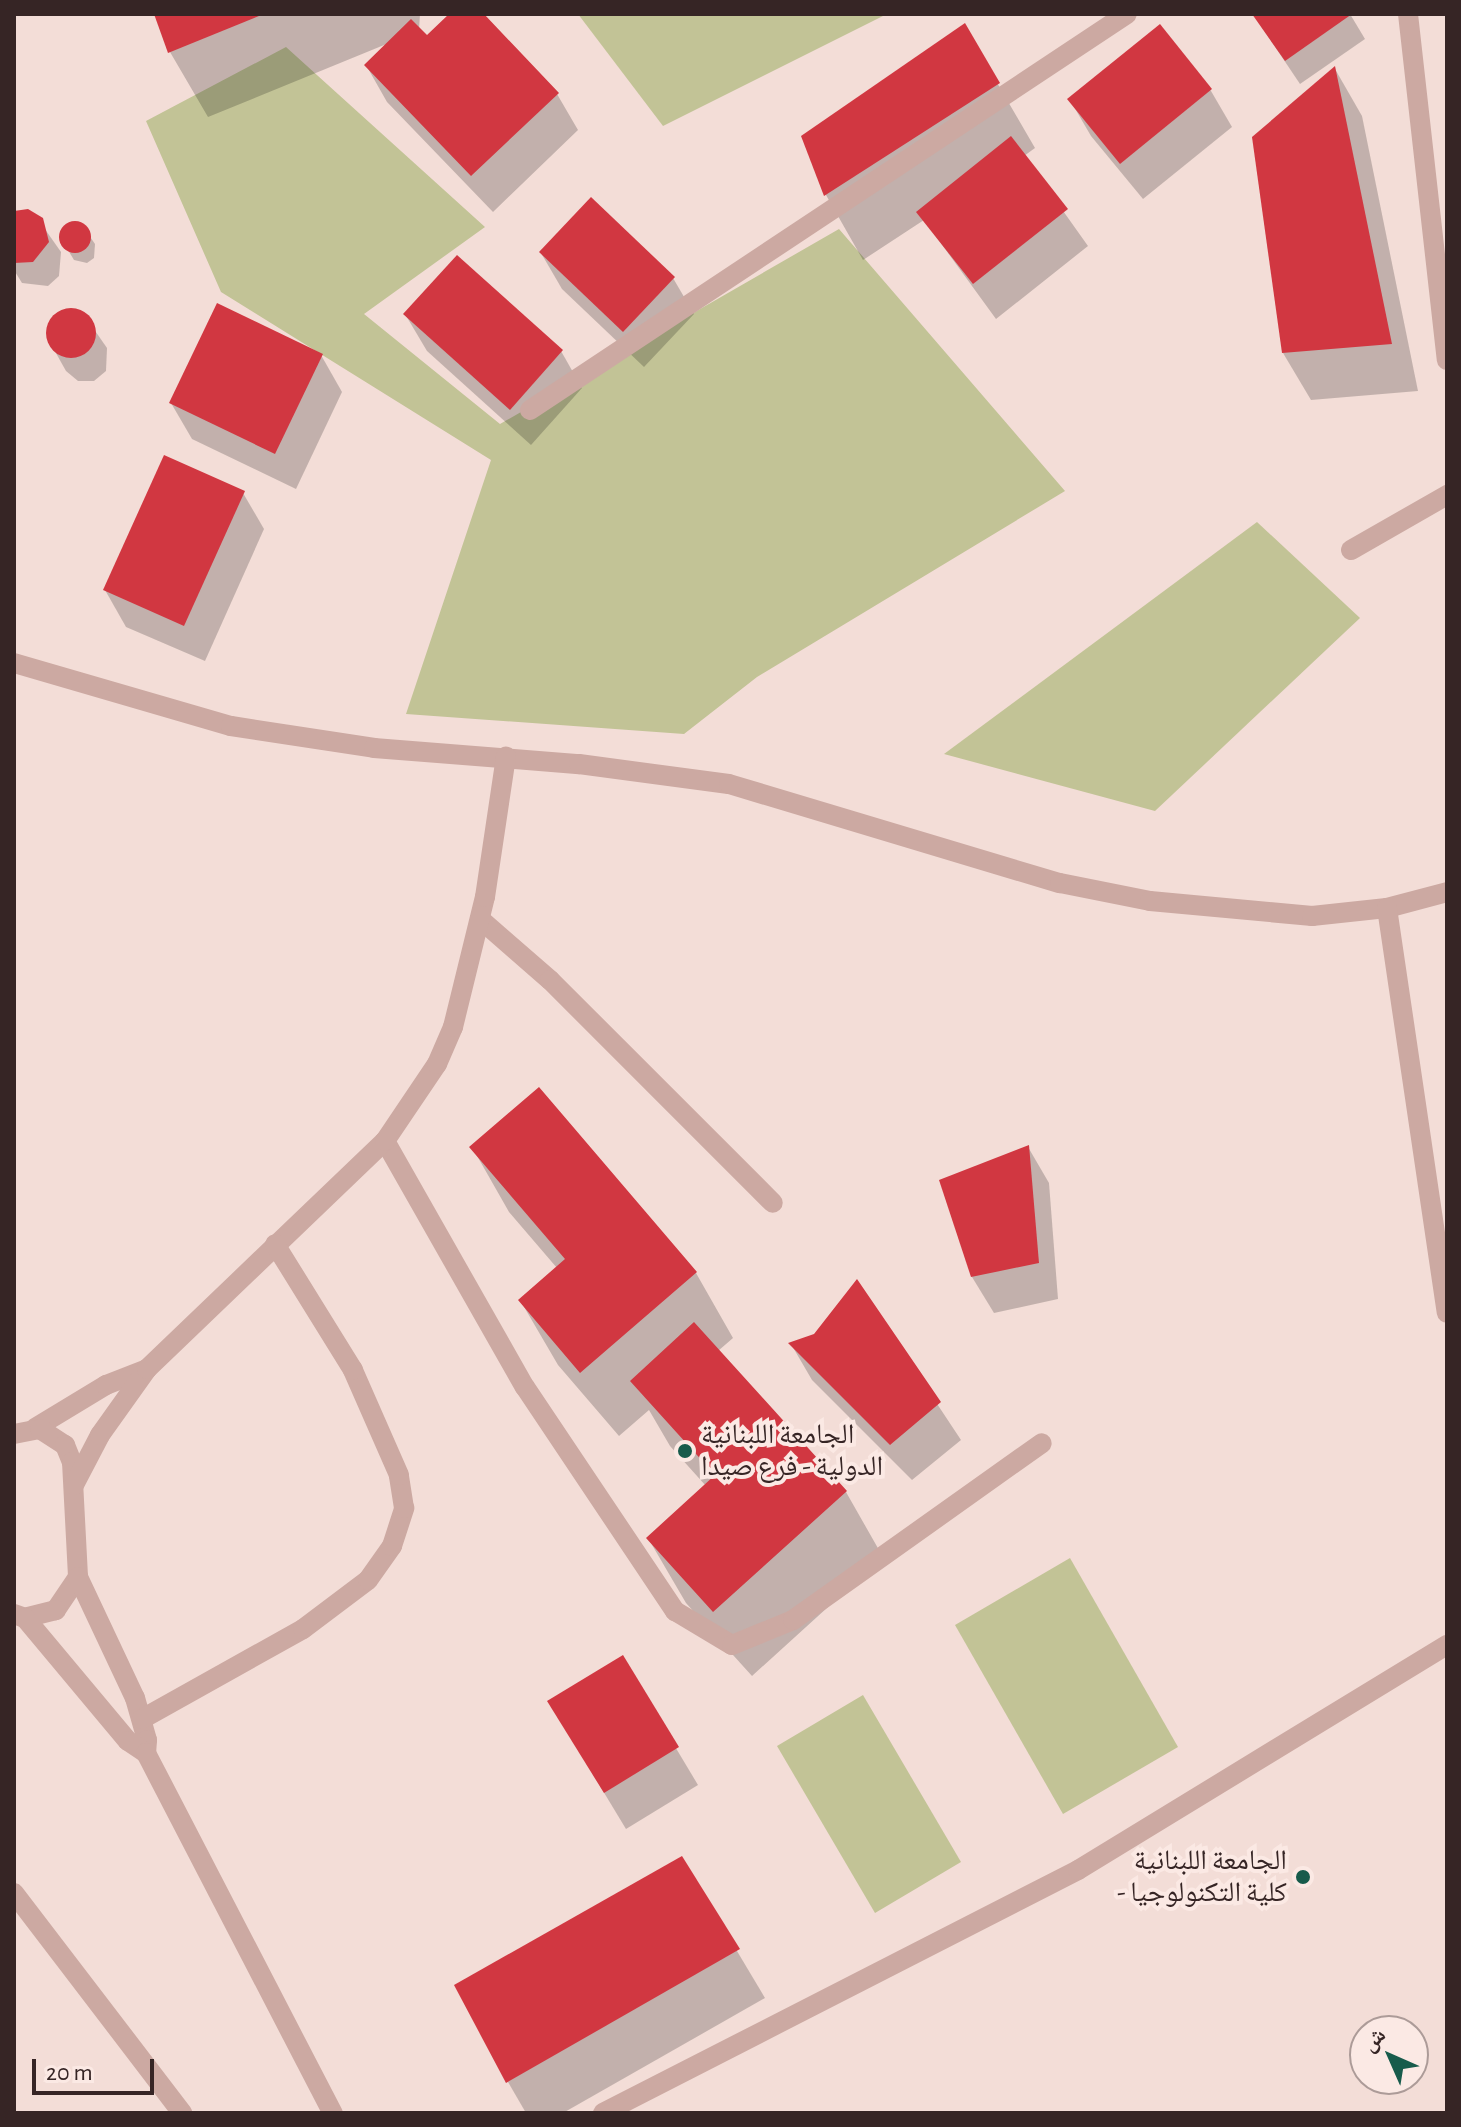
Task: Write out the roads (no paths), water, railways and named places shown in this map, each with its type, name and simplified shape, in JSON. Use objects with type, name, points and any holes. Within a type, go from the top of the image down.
[{"type":"street","points":[[530,410],[1127,14]]},
{"type":"street","points":[[1408,14],[1447,360]]},
{"type":"street","points":[[1351,550],[1447,495]]},
{"type":"street","points":[[14,663],[231,726],[374,748],[506,757],[729,784],[1031,875],[1150,901],[1312,916],[1387,908],[1447,892]]},
{"type":"street","points":[[74,1485],[100,1435],[147,1369],[385,1141],[422,1090],[453,1027],[480,919],[506,757]]},
{"type":"street","points":[[1387,908],[1447,1313]]},
{"type":"street","points":[[480,919],[550,980],[773,1203]]},
{"type":"street","points":[[385,1141],[525,1387],[666,1598],[675,1611],[732,1645],[793,1620],[1042,1443]]},
{"type":"street","points":[[142,1719],[303,1629],[368,1580],[392,1546],[404,1508],[399,1475],[353,1370],[275,1244]]},
{"type":"street","points":[[20,1432],[106,1385],[147,1369]]},
{"type":"street","points":[[20,1432],[65,1445],[74,1485],[78,1577],[142,1719],[146,1753],[333,2113]]},
{"type":"street","points":[[20,1616],[56,1610],[78,1577]]},
{"type":"street","points":[[20,1616],[128,1741],[146,1753]]},
{"type":"street","points":[[603,2113],[1078,1870],[1447,1645]]},
{"type":"street","points":[[14,1893],[182,2113]]},
{"type":"place","name":"الجامعة اللبنانية الدولية - فرع صيدا","points":[[685,1451]]},
{"type":"place","name":"الجامعة اللبنانية - كلية التكنولوجيا","points":[[1303,1877]]}]
